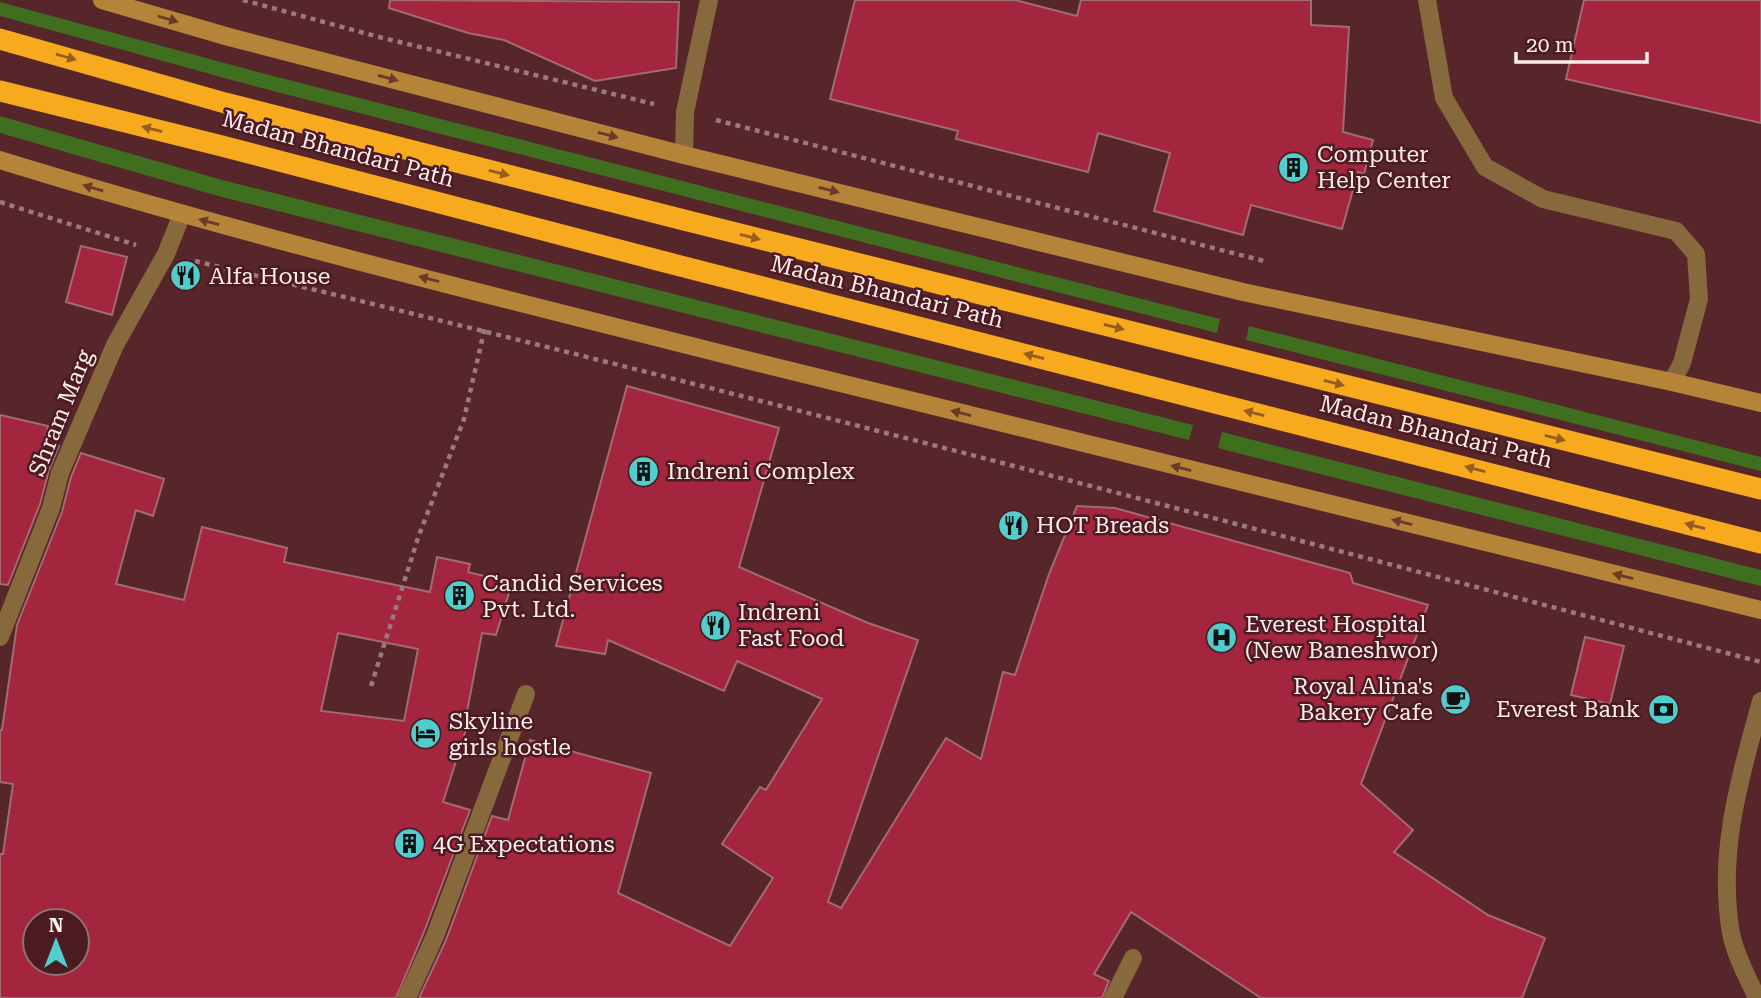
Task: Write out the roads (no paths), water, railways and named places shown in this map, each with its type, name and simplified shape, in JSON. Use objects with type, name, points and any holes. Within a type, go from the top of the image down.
[{"type":"highway","name":"Madan Bhandari Path","points":[[0,39],[225,103],[1761,489]]},
{"type":"highway","name":"Madan Bhandari Path","points":[[0,91],[1761,543]]},
{"type":"street","points":[[102,0],[229,37],[684,155],[1243,292],[1761,403]]},
{"type":"street","points":[[684,155],[685,112],[709,0]]},
{"type":"street","points":[[1427,0],[1444,98],[1485,167],[1543,199],[1676,231],[1696,254],[1699,299],[1682,363],[1672,382]]},
{"type":"street","points":[[0,160],[182,214],[495,296],[1170,466],[1761,610]]},
{"type":"street","name":"Shram Marg","points":[[0,637],[5,610],[51,508],[60,473],[115,345],[166,254],[182,214]]},
{"type":"street","points":[[407,998],[435,936],[526,694]]},
{"type":"street","points":[[1757,998],[1731,936],[1726,877],[1733,808],[1761,701]]},
{"type":"street","points":[[1113,998],[1133,958]]},
{"type":"place","name":"Computer Help Center","points":[[1294,167]]},
{"type":"place","name":"Alfa House","points":[[186,276]]},
{"type":"place","name":"Indreni Complex","points":[[644,471]]},
{"type":"place","name":"HOT Breads","points":[[1013,525]]},
{"type":"place","name":"Candid Services Pvt. Ltd.","points":[[459,596]]},
{"type":"place","name":"Indreni Fast Food","points":[[715,625]]},
{"type":"place","name":"Everest Hospital (New Baneshwor)","points":[[1222,637]]},
{"type":"place","name":"Royal Alina's Bakery Cafe","points":[[1456,699]]},
{"type":"place","name":"Everest Bank","points":[[1663,709]]},
{"type":"place","name":"Skyline girls hostle","points":[[426,734]]},
{"type":"place","name":"4G Expectations","points":[[410,844]]}]
